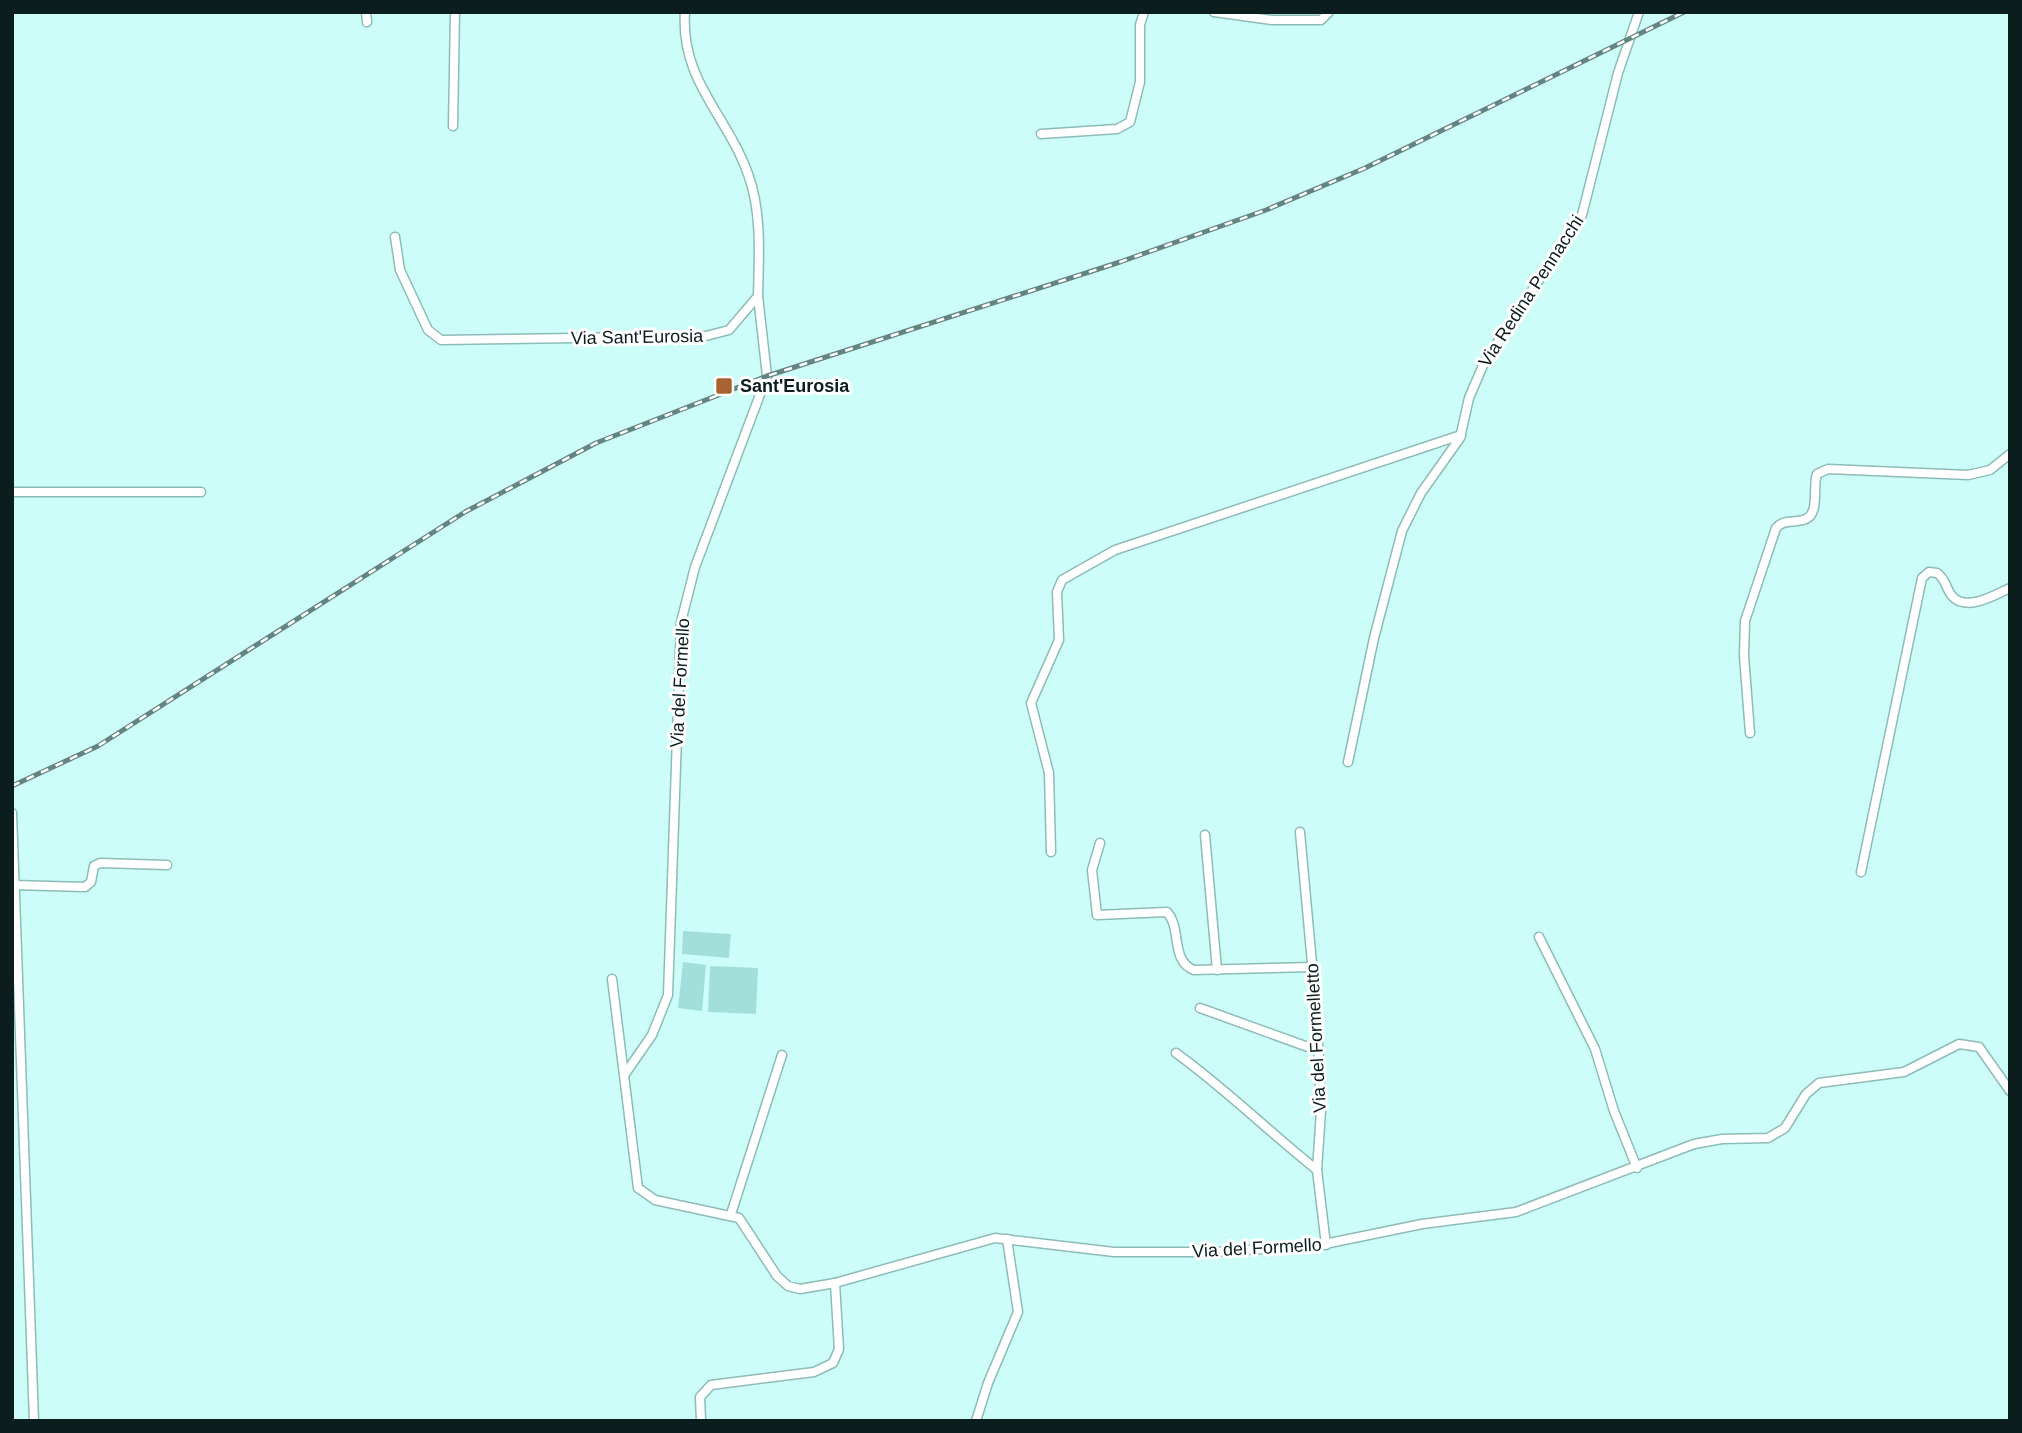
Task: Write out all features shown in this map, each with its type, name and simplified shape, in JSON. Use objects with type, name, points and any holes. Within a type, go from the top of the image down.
[{"type":"street","points":[[453,126],[454,12]]},
{"type":"street","points":[[685,12],[685,40],[691,68],[740,154],[752,187],[758,250],[758,296]]},
{"type":"street","points":[[1041,134],[1117,129],[1130,122],[1140,82],[1140,25],[1144,12]]},
{"type":"street","points":[[1214,12],[1272,20],[1314,21],[1324,19],[1329,12]]},
{"type":"street","name":"Via Redina Pennacchi","points":[[1348,762],[1398,541],[1419,498],[1461,435],[1469,398],[1482,368],[1582,215],[1618,73],[1639,12]]},
{"type":"street","name":"Via Sant'Eurosia","points":[[395,237],[400,270],[427,328],[432,335],[444,340],[714,336],[730,329],[758,296]]},
{"type":"street","name":"Via del Formello","points":[[625,1074],[655,1030],[668,995],[681,622],[695,567],[767,376],[758,296]]},
{"type":"street","points":[[1051,852],[1049,773],[1030,707],[1034,692],[1059,639],[1060,582],[1115,550],[1461,435]]},
{"type":"street","points":[[1750,733],[1744,650],[1748,604],[1768,560],[1776,528],[1785,522],[1803,520],[1811,515],[1817,474],[1828,469],[1969,475],[1990,470],[2010,454]]},
{"type":"street","points":[[12,492],[201,492]]},
{"type":"street","points":[[1861,872],[1922,578],[1929,572],[1937,573],[1953,597],[1964,602],[1979,601],[2010,588]]},
{"type":"street","points":[[13,816],[34,1421]]},
{"type":"street","name":"Via del Formelletto","points":[[1300,832],[1314,967],[1321,1111],[1317,1170],[1326,1244]]},
{"type":"street","points":[[1205,835],[1217,970]]},
{"type":"street","points":[[1100,842],[1091,873],[1097,915],[1165,911],[1171,917],[1185,967],[1194,970],[1217,970],[1314,967]]},
{"type":"street","points":[[14,885],[85,887],[91,883],[94,866],[100,863],[167,865]]},
{"type":"street","points":[[1539,937],[1595,1049],[1614,1111],[1637,1168]]},
{"type":"street","points":[[612,979],[625,1074],[634,1172],[640,1191],[660,1202],[732,1214],[782,1055]]},
{"type":"street","points":[[1200,1008],[1319,1051]]},
{"type":"street","name":"Via del Formello","points":[[732,1214],[747,1225],[775,1273],[786,1284],[803,1289],[835,1283],[973,1242],[1007,1239],[1125,1252],[1271,1250],[1326,1244],[1422,1224],[1516,1212],[1701,1142],[1774,1136],[1785,1129],[1808,1091],[1819,1083],[1904,1072],[1959,1044],[1979,1047],[2010,1091]]},
{"type":"street","points":[[1176,1053],[1220,1085],[1265,1129],[1317,1170]]},
{"type":"street","points":[[976,1421],[985,1391],[1018,1312],[1007,1239]]},
{"type":"street","points":[[701,1421],[701,1397],[711,1385],[814,1373],[833,1363],[839,1349],[835,1283]]},
{"type":"shaded area","points":[[683,931],[731,934],[729,958],[682,954]]},
{"type":"shaded area","points":[[683,962],[706,965],[702,1011],[678,1008]]},
{"type":"shaded area","points":[[710,966],[758,968],[756,1014],[708,1012]]},
{"type":"railway","points":[[12,786],[98,746],[465,512],[596,443],[767,376],[1120,262],[1266,210],[1365,168],[1684,12]]},
{"type":"place","name":"Sant'Eurosia","points":[[724,386]]}]
